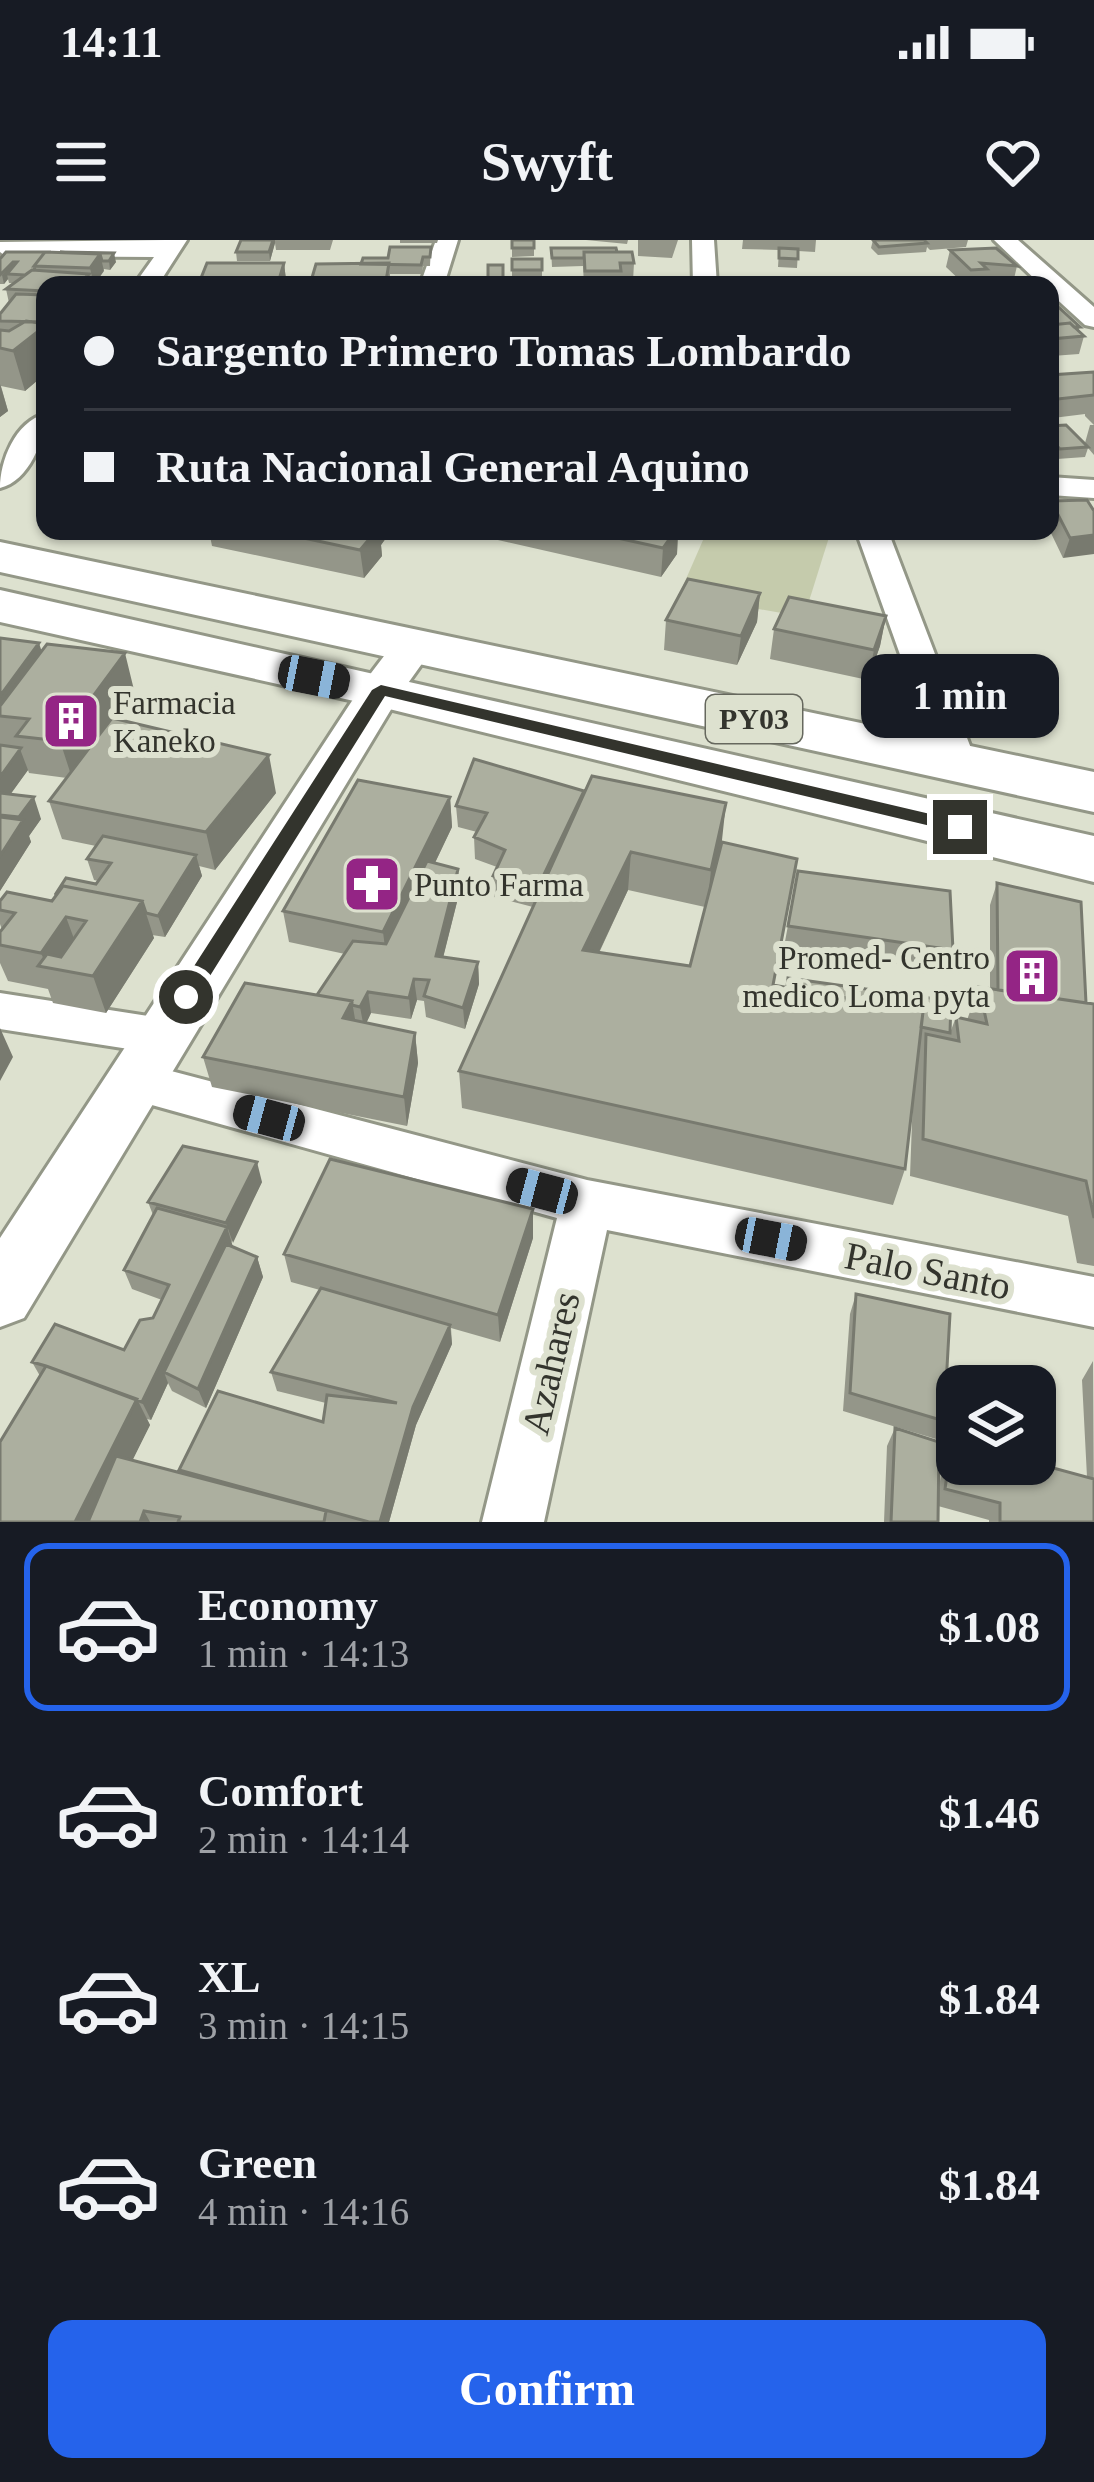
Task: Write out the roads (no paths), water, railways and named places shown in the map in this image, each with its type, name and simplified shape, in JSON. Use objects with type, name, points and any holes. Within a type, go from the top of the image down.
[{"type":"highway","name":"PY03","points":[[0,557],[1094,859]]},
{"type":"highway","name":"PY03","points":[[0,606],[398,667],[1094,792]]},
{"type":"street","points":[[435,276],[447,240]]},
{"type":"street","points":[[703,240],[704,276]]},
{"type":"street","points":[[1005,240],[1052,276]]},
{"type":"street","points":[[0,249],[174,245]]},
{"type":"street","points":[[152,276],[174,245]]},
{"type":"street","points":[[1082,299],[1094,320]]},
{"type":"street","points":[[0,479],[36,433]]},
{"type":"street","points":[[1059,487],[1094,489]]},
{"type":"street","points":[[875,540],[958,764]]},
{"type":"street","points":[[0,1296],[398,667]]},
{"type":"street","name":"Palo Santo","points":[[0,1011],[587,1203],[1094,1302]]},
{"type":"street","name":"Azahares","points":[[513,1522],[587,1203]]},
{"type":"place","name":"Farmacia Kaneko","points":[[71,721]]},
{"type":"place","name":"Punto Farma","points":[[372,884]]},
{"type":"place","name":"Promed- Centro medico Loma pyta","points":[[1032,976]]}]
